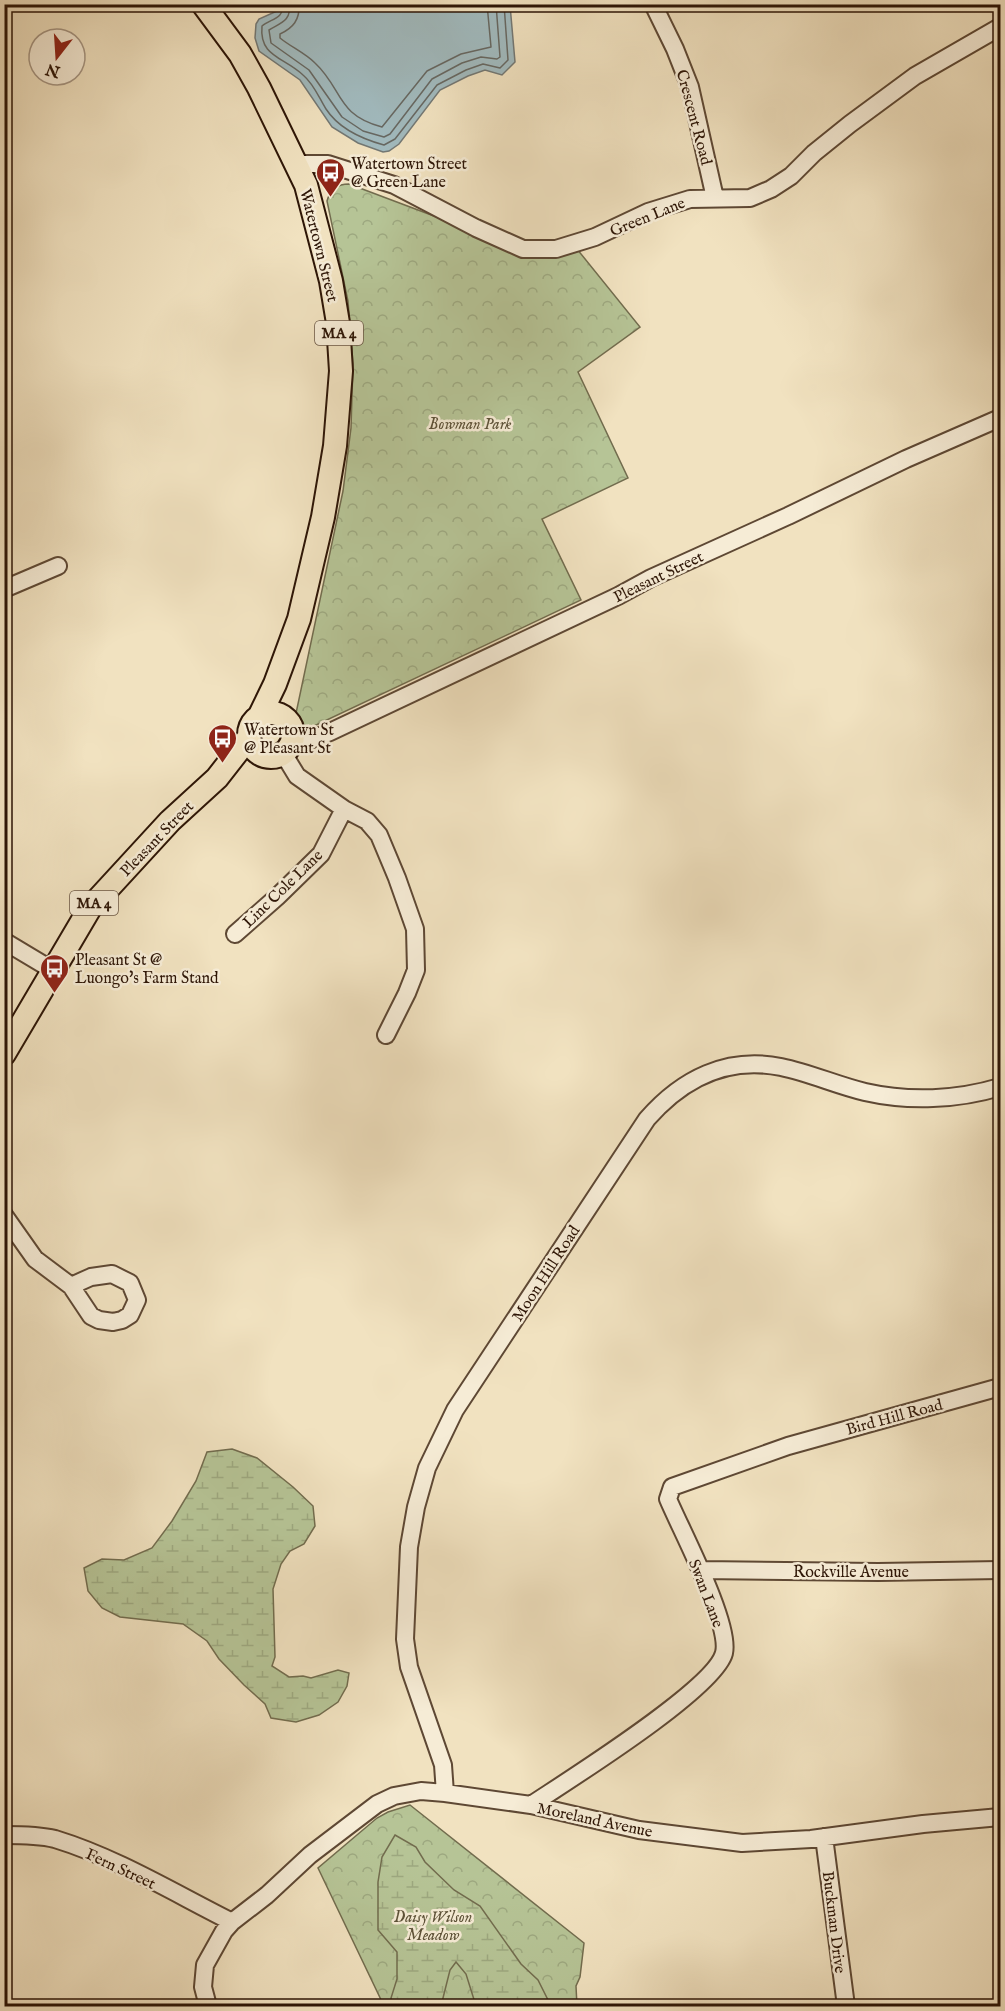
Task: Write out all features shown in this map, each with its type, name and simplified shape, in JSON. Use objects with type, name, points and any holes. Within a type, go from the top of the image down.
[{"type":"main road","name":"Watertown Street","points":[[203,4],[240,54],[306,185],[331,281],[338,323],[341,371],[335,446],[323,517],[299,619],[275,684],[271,716]]},
{"type":"main road","points":[[271,716],[290,724],[282,748],[255,749],[249,737],[252,724],[271,716]]},
{"type":"main road","name":"Pleasant Street","points":[[4,1054],[90,908],[170,821],[217,778],[249,737]]},
{"type":"main road","name":"Pleasant Street","points":[[217,778],[282,748]]},
{"type":"street","name":"Crescent Road","points":[[653,4],[690,87],[715,198]]},
{"type":"street","name":"Green Lane","points":[[296,164],[328,164],[393,185],[476,228],[523,249],[556,249],[595,237],[648,212],[690,199],[750,198],[771,189],[791,176],[814,153],[850,124],[915,76],[1000,27]]},
{"type":"street","name":"Pleasant Street","points":[[282,748],[316,737],[906,459],[1000,418]]},
{"type":"street","points":[[4,590],[58,566]]},
{"type":"street","points":[[282,748],[297,776],[344,809],[366,821],[379,836],[398,878],[415,929],[416,970],[386,1035]]},
{"type":"street","name":"Linc Cole Lane","points":[[235,934],[278,897],[321,854],[344,809]]},
{"type":"street","points":[[4,941],[54,971]]},
{"type":"street","name":"Moon Hill Road","points":[[445,1793],[443,1765],[410,1667],[405,1639],[409,1547],[416,1507],[427,1468],[455,1410],[647,1119],[677,1089],[692,1080],[708,1073],[743,1065],[778,1066],[864,1092],[908,1098],[961,1095],[1000,1087]]},
{"type":"street","points":[[4,1215],[35,1259],[71,1286]]},
{"type":"street","name":"Bird Hill Road","points":[[788,1446],[1000,1387]]},
{"type":"street","name":"Swan Lane","points":[[531,1805],[615,1750],[697,1687],[715,1670],[724,1653],[723,1632],[701,1570],[690,1551],[668,1499],[672,1487],[788,1446]]},
{"type":"street","name":"Rockville Avenue","points":[[701,1570],[878,1572],[1000,1570]]},
{"type":"street","name":"Moreland Avenue","points":[[208,2007],[202,1987],[205,1965],[212,1950],[232,1922],[267,1895],[310,1855],[377,1803],[394,1796],[421,1791],[445,1793],[531,1805],[639,1830],[742,1843],[824,1837],[1000,1817]]},
{"type":"street","name":"Fern Street","points":[[4,1835],[28,1835],[54,1839],[97,1855],[232,1922]]},
{"type":"street","name":"Buckman Drive","points":[[824,1837],[846,2007]]},
{"type":"green space","name":"Bowman Park","points":[[349,184],[543,257],[577,249],[640,327],[578,372],[628,478],[542,519],[581,600],[306,728],[296,723],[295,718],[343,491],[351,428],[353,364],[348,301],[327,201],[335,188]]},
{"type":"green space","points":[[232,1449],[257,1458],[313,1506],[315,1526],[304,1544],[290,1551],[281,1564],[273,1589],[275,1657],[272,1666],[289,1677],[311,1678],[338,1670],[349,1673],[347,1686],[338,1702],[319,1715],[296,1722],[271,1718],[265,1704],[219,1659],[207,1641],[183,1624],[120,1617],[102,1608],[88,1591],[84,1568],[102,1559],[124,1560],[152,1548],[172,1521],[196,1481],[207,1452]]},
{"type":"green space","name":"Daisy Wilson Meadow","points":[[410,1805],[584,1943],[580,1977],[576,1986],[577,2006],[384,2006],[318,1868],[377,1818]]},
{"type":"green space","points":[[395,1835],[416,1847],[425,1862],[454,1890],[480,1906],[521,1964],[538,1980],[548,2000],[548,2006],[476,2006],[466,1974],[456,1962],[450,1970],[441,2006],[392,2006],[391,1998],[397,1979],[397,1952],[378,1930],[378,1882],[382,1857]]},
{"type":"water","points":[[276,5],[510,5],[515,62],[502,75],[485,70],[440,90],[399,144],[383,152],[358,143],[332,127],[300,80],[259,51],[255,38],[256,24],[259,19],[277,11]]},
{"type":"place","name":"Watertown Street @ Green Lane","points":[[330,198]]},
{"type":"place","name":"Watertown St @ Pleasant St","points":[[223,764]]},
{"type":"place","name":"Pleasant St @ Luongo's Farm Stand","points":[[54,994]]}]
